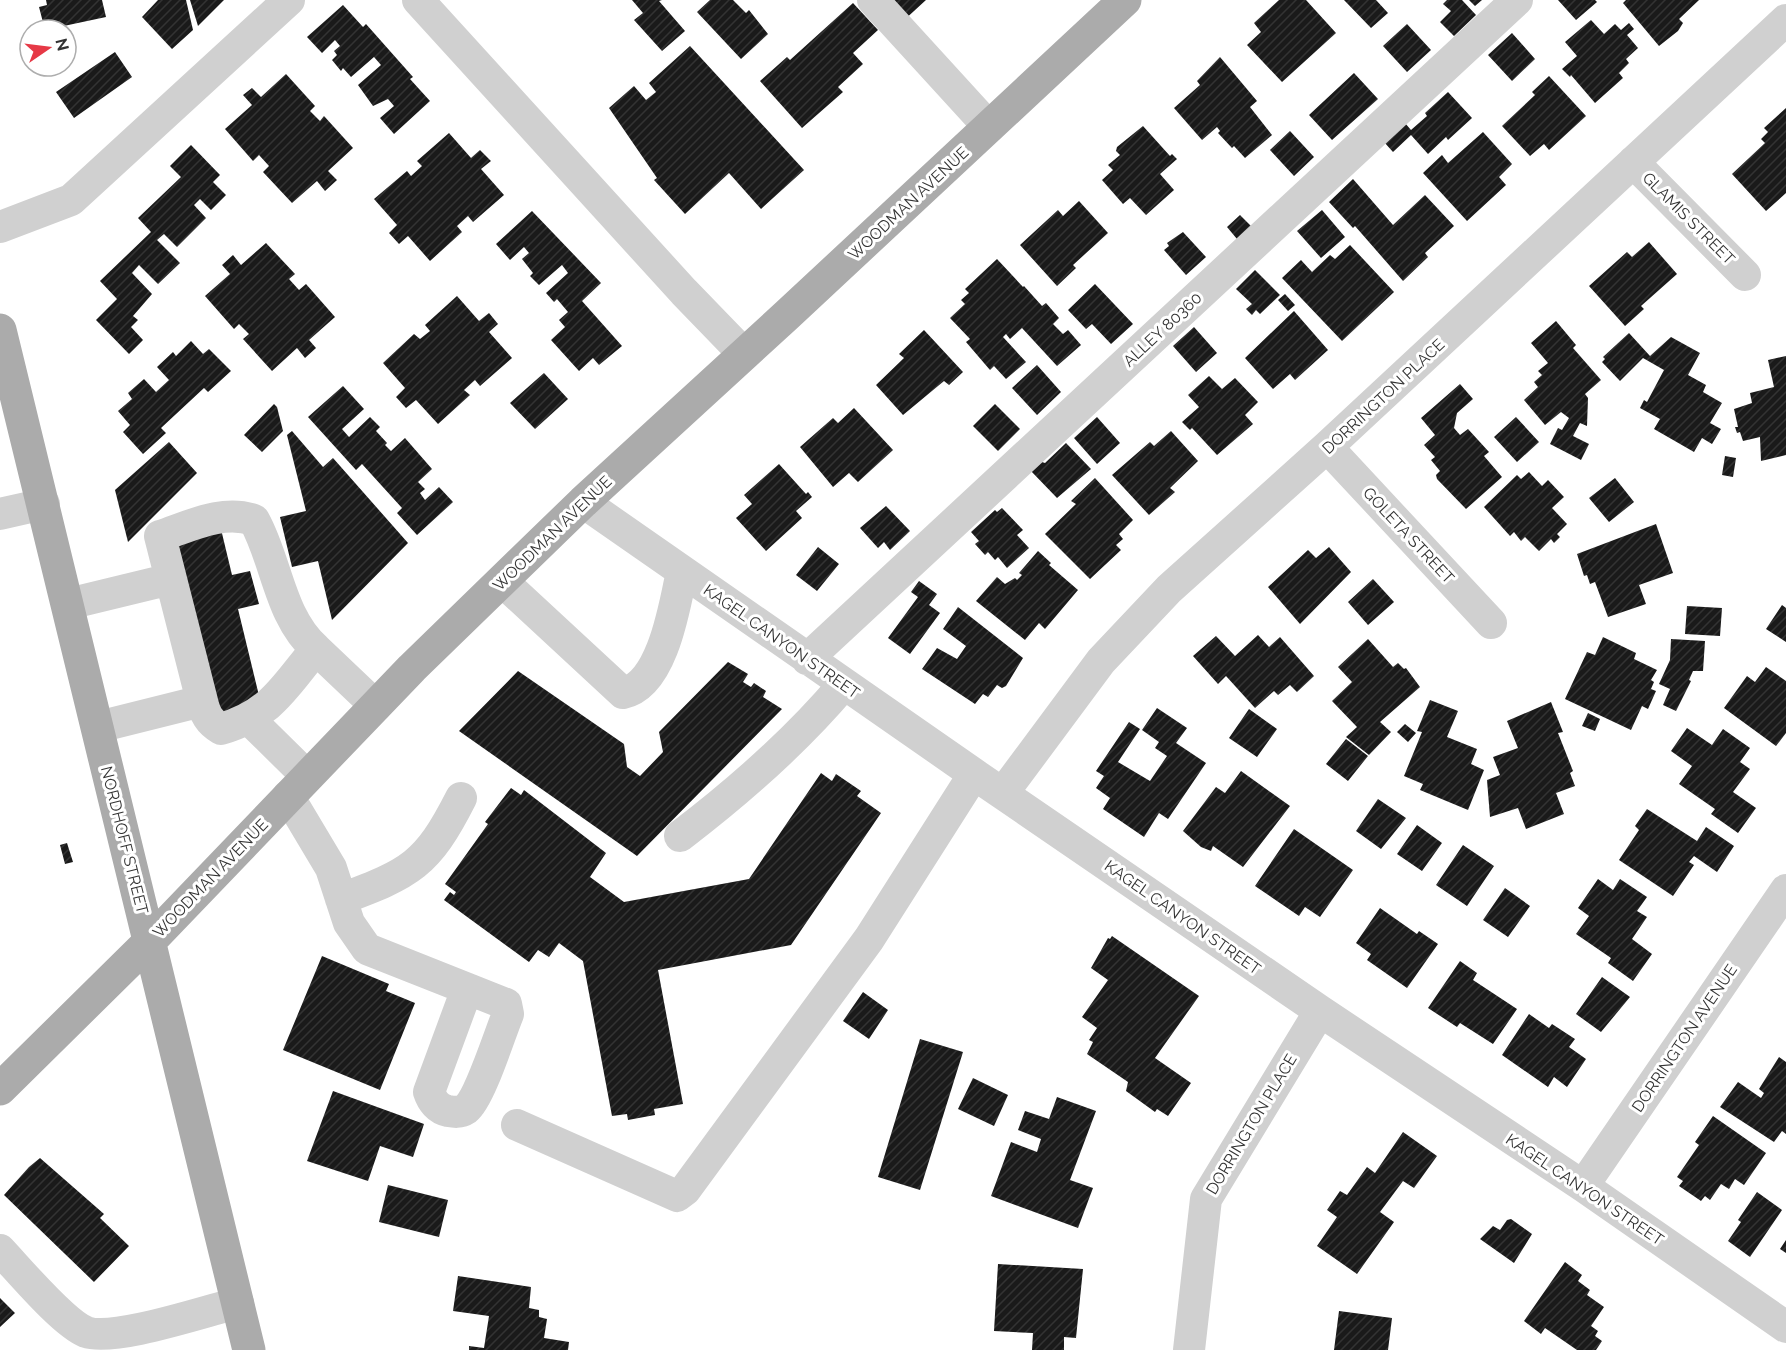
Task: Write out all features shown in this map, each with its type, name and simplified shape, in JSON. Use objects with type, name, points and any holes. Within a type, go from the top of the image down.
[{"type":"main road","name":"WOODMAN AVENUE","points":[[0,1089],[150,941],[376,706],[583,502],[1125,0]]},
{"type":"main road","name":"NORDHOFF STREET","points":[[0,330],[249,1350]]},
{"type":"street","points":[[0,226],[71,200],[289,0]]},
{"type":"street","points":[[418,0],[684,292],[744,354]]},
{"type":"street","points":[[873,0],[989,127]]},
{"type":"street","name":"ALLEY 80360","points":[[807,659],[1517,0]]},
{"type":"street","name":"DORRINGTON PLACE","points":[[1003,793],[1101,661],[1169,589],[1327,447],[1786,20]]},
{"type":"street","name":"GLAMIS STREET","points":[[1633,162],[1745,275]]},
{"type":"street","name":"GOLETA STREET","points":[[1327,447],[1491,623]]},
{"type":"street","name":"KAGEL CANYON STREET","points":[[583,502],[974,774],[1320,1011],[1583,1186],[1786,1327]]},
{"type":"street","points":[[0,514],[44,504]]},
{"type":"street","points":[[316,649],[268,707],[250,720],[221,729],[213,724],[206,715],[202,701],[160,536],[223,517],[237,516],[254,520],[295,623],[316,649],[376,706]]},
{"type":"street","points":[[502,581],[623,693],[631,691],[652,670],[669,630],[681,571]]},
{"type":"street","points":[[68,604],[171,579]]},
{"type":"street","points":[[680,836],[718,807],[817,716],[844,684]]},
{"type":"street","points":[[98,727],[202,701]]},
{"type":"street","points":[[250,720],[298,786],[331,868],[349,923],[367,949],[467,989]]},
{"type":"street","points":[[517,1125],[677,1196],[685,1190],[869,939],[974,774]]},
{"type":"street","points":[[341,899],[387,882],[416,866],[443,833],[461,798]]},
{"type":"street","name":"DORRINGTON AVENUE","points":[[1583,1186],[1786,890]]},
{"type":"street","name":"DORRINGTON PLACE","points":[[1189,1350],[1206,1199],[1320,1011]]},
{"type":"street","points":[[0,1250],[66,1318],[86,1332],[111,1335],[238,1303]]},
{"type":"building","points":[[46,0],[102,0],[106,17],[78,23],[78,18],[42,18],[39,7],[47,5]]},
{"type":"building","points":[[158,0],[186,0],[193,30],[172,49],[142,17]]},
{"type":"building","points":[[190,0],[224,0],[198,26]]},
{"type":"building","points":[[632,0],[662,0],[659,1],[685,31],[662,51],[634,20],[643,13]]},
{"type":"building","points":[[710,0],[733,0],[746,13],[749,10],[768,34],[741,59],[697,12]]},
{"type":"building","points":[[881,0],[926,0],[902,22]]},
{"type":"building","points":[[1279,0],[1306,0],[1336,33],[1282,82],[1247,45],[1261,32],[1254,23]]},
{"type":"building","points":[[1344,0],[1376,0],[1388,13],[1371,28]]},
{"type":"building","points":[[1447,0],[1462,0],[1476,15],[1454,36],[1440,22],[1451,11],[1443,4]]},
{"type":"building","points":[[1469,0],[1482,0],[1475,6]]},
{"type":"building","points":[[1558,0],[1595,0],[1597,2],[1576,20]]},
{"type":"building","points":[[1626,0],[1699,0],[1679,19],[1683,23],[1678,31],[1659,46],[1623,3]]},
{"type":"building","points":[[853,3],[878,30],[853,53],[863,64],[838,87],[843,92],[802,128],[760,81],[787,57],[790,60]]},
{"type":"building","points":[[343,5],[363,27],[366,24],[413,77],[410,79],[430,101],[394,134],[380,118],[394,106],[388,99],[373,106],[358,85],[381,65],[374,57],[351,77],[343,68],[341,71],[332,60],[337,55],[334,51],[340,46],[335,40],[322,53],[307,37]]},
{"type":"building","points":[[1591,20],[1604,34],[1615,24],[1621,30],[1629,23],[1634,29],[1627,35],[1638,48],[1626,59],[1629,63],[1619,73],[1623,78],[1595,103],[1571,75],[1570,77],[1562,69],[1577,56],[1565,42]]},
{"type":"building","points":[[1407,24],[1431,50],[1407,72],[1383,46]]},
{"type":"building","points":[[1512,33],[1535,59],[1512,81],[1488,55]]},
{"type":"building","points":[[690,46],[804,170],[761,209],[729,173],[685,214],[654,180],[657,178],[609,108],[634,86],[646,100],[656,92],[649,83]]},
{"type":"building","points":[[115,52],[132,77],[74,118],[56,92]]},
{"type":"building","points":[[1220,57],[1257,101],[1250,107],[1272,135],[1245,158],[1218,133],[1220,131],[1217,127],[1202,140],[1174,108],[1200,85],[1197,81]]},
{"type":"building","points":[[1354,73],[1378,99],[1332,140],[1309,115]]},
{"type":"building","points":[[286,74],[315,106],[310,111],[320,121],[324,116],[353,148],[328,171],[337,180],[325,191],[317,181],[292,203],[263,172],[269,166],[259,155],[253,161],[225,129],[252,105],[243,95],[252,88],[261,97]]},
{"type":"building","points":[[1549,76],[1586,116],[1549,150],[1544,144],[1530,156],[1502,126],[1535,95],[1532,92]]},
{"type":"building","points":[[1448,92],[1472,118],[1448,140],[1446,137],[1428,154],[1411,135],[1393,152],[1384,142],[1405,123],[1411,130],[1427,116],[1425,113]]},
{"type":"building","points":[[1786,108],[1786,193],[1766,211],[1732,174],[1765,143],[1761,139],[1768,132],[1764,128]]},
{"type":"building","points":[[1143,126],[1170,156],[1172,154],[1177,159],[1160,174],[1174,190],[1146,215],[1130,198],[1123,204],[1102,180],[1113,170],[1108,165],[1120,155],[1116,151],[1117,147]]},
{"type":"building","points":[[1290,131],[1314,157],[1294,176],[1270,150]]},
{"type":"building","points":[[1483,132],[1512,164],[1499,177],[1506,185],[1467,221],[1423,173],[1442,155],[1448,163]]},
{"type":"building","points":[[449,133],[471,158],[480,150],[491,161],[481,169],[504,195],[473,222],[468,216],[457,226],[462,232],[430,261],[408,236],[399,244],[389,233],[397,225],[374,199],[407,171],[411,176],[422,166],[417,161]]},
{"type":"building","points":[[191,145],[220,175],[213,182],[226,195],[211,210],[200,199],[194,205],[206,218],[177,247],[164,234],[157,240],[180,263],[158,284],[139,265],[132,273],[152,294],[133,316],[138,320],[131,327],[143,340],[129,354],[96,320],[117,299],[100,281],[151,232],[138,218],[181,177],[170,166]]},
{"type":"building","points":[[1353,179],[1393,225],[1425,195],[1454,226],[1425,253],[1428,257],[1403,281],[1355,226],[1353,228],[1329,202]]},
{"type":"building","points":[[1079,201],[1108,233],[1073,265],[1076,268],[1057,286],[1020,245],[1058,210],[1063,216]]},
{"type":"building","points":[[1322,210],[1345,237],[1321,258],[1297,231]]},
{"type":"building","points":[[532,211],[601,283],[582,301],[622,346],[599,365],[593,358],[579,371],[551,340],[565,327],[559,320],[568,312],[557,299],[554,302],[546,293],[568,273],[562,265],[539,285],[530,276],[533,273],[522,259],[529,253],[524,247],[510,260],[496,244]]},
{"type":"building","points":[[1240,215],[1251,226],[1237,239],[1227,227]]},
{"type":"building","points":[[1183,232],[1206,257],[1186,275],[1164,250],[1169,246],[1167,243]]},
{"type":"building","points":[[1649,242],[1677,274],[1641,306],[1644,309],[1625,326],[1589,286],[1627,252],[1632,257]]},
{"type":"building","points":[[266,243],[295,274],[289,279],[299,290],[306,284],[335,317],[309,340],[316,348],[305,358],[297,348],[272,371],[243,339],[249,334],[239,324],[234,329],[205,296],[230,274],[222,265],[233,255],[241,265]]},
{"type":"building","points":[[1350,245],[1394,292],[1342,341],[1282,278],[1301,260],[1312,272],[1330,255],[1335,259]]},
{"type":"building","points":[[997,259],[1042,306],[1046,303],[1059,318],[1053,324],[1063,334],[1068,330],[1081,345],[1057,366],[1022,328],[1010,339],[1006,334],[1003,337],[1026,362],[1006,379],[994,366],[990,370],[966,342],[970,339],[950,318],[965,304],[961,300],[969,293],[965,289]]},
{"type":"building","points":[[1255,270],[1280,295],[1260,314],[1256,310],[1252,315],[1246,309],[1252,304],[1236,289]]},
{"type":"building","points":[[1095,284],[1133,324],[1111,344],[1092,324],[1086,329],[1068,310]]},
{"type":"building","points":[[1285,294],[1295,305],[1288,311],[1278,300]]},
{"type":"building","points":[[457,296],[479,321],[489,313],[498,324],[489,332],[512,358],[480,386],[475,380],[464,390],[470,395],[438,424],[416,400],[406,408],[396,397],[405,388],[383,363],[414,334],[420,339],[430,331],[425,325]]},
{"type":"building","points":[[1294,311],[1328,350],[1295,380],[1290,374],[1273,389],[1245,358]]},
{"type":"building","points":[[1556,321],[1576,345],[1573,348],[1601,380],[1585,394],[1588,398],[1587,426],[1580,423],[1573,436],[1589,444],[1581,460],[1550,444],[1558,428],[1562,430],[1569,418],[1561,412],[1545,425],[1524,400],[1538,387],[1534,382],[1542,375],[1538,371],[1548,363],[1531,343]]},
{"type":"building","points":[[1194,327],[1217,353],[1196,372],[1173,346]]},
{"type":"building","points":[[924,330],[963,372],[949,385],[944,381],[903,415],[876,385],[904,358],[899,354]]},
{"type":"building","points":[[1629,333],[1650,356],[1671,337],[1700,353],[1688,375],[1706,385],[1703,392],[1722,403],[1710,423],[1721,429],[1712,444],[1702,438],[1694,452],[1654,429],[1660,419],[1640,408],[1644,400],[1647,402],[1664,370],[1643,358],[1620,381],[1602,362],[1605,359],[1603,357]]},
{"type":"building","points":[[191,341],[203,354],[209,349],[231,371],[208,392],[204,388],[161,428],[166,433],[143,454],[123,432],[130,425],[118,411],[132,399],[128,393],[144,379],[156,392],[169,380],[157,367],[173,352],[176,356]]},
{"type":"building","points":[[1786,356],[1786,455],[1761,461],[1760,437],[1743,441],[1740,432],[1737,433],[1735,427],[1738,427],[1734,409],[1752,403],[1750,393],[1774,387],[1768,360]]},
{"type":"building","points":[[1037,365],[1061,392],[1037,415],[1012,388]]},
{"type":"building","points":[[544,373],[568,399],[535,429],[510,403]]},
{"type":"building","points":[[1209,376],[1222,389],[1235,378],[1258,402],[1245,415],[1253,424],[1217,455],[1192,428],[1190,430],[1182,422],[1199,407],[1188,395]]},
{"type":"building","points":[[1460,384],[1473,399],[1457,413],[1454,428],[1460,435],[1468,429],[1489,452],[1484,456],[1502,477],[1466,509],[1437,479],[1436,475],[1440,471],[1431,460],[1435,457],[1424,445],[1435,435],[1421,418]]},
{"type":"building","points":[[343,386],[364,409],[342,429],[349,437],[370,417],[380,427],[376,431],[391,451],[405,438],[432,469],[418,482],[425,489],[420,493],[425,500],[439,487],[453,502],[417,535],[397,513],[402,508],[362,464],[356,470],[308,417]]},
{"type":"building","points":[[274,404],[277,407],[283,431],[262,452],[244,435]]},
{"type":"building","points":[[995,404],[1020,429],[998,451],[973,426]]},
{"type":"building","points":[[854,408],[893,450],[858,482],[849,473],[833,487],[800,447],[833,418],[838,423]]},
{"type":"building","points":[[1097,417],[1120,443],[1097,464],[1074,438]]},
{"type":"building","points":[[1516,417],[1539,442],[1517,462],[1494,437]]},
{"type":"building","points":[[292,431],[323,467],[333,458],[408,543],[332,620],[318,561],[292,567],[280,517],[306,511],[287,435]]},
{"type":"building","points":[[1171,431],[1198,461],[1170,488],[1175,492],[1149,515],[1112,475],[1150,442],[1154,446]]},
{"type":"building","points":[[169,442],[197,473],[128,542],[115,490]]},
{"type":"building","points":[[1066,443],[1091,469],[1057,498],[1030,470],[1039,461],[1045,463]]},
{"type":"building","points":[[1725,456],[1736,458],[1733,477],[1722,475]]},
{"type":"building","points":[[779,464],[806,494],[808,492],[812,497],[796,511],[802,518],[766,551],[736,518],[752,504],[744,495]]},
{"type":"building","points":[[1529,472],[1542,486],[1548,480],[1564,497],[1552,508],[1567,524],[1557,534],[1560,537],[1554,543],[1551,539],[1539,551],[1525,537],[1521,541],[1514,532],[1510,536],[1484,507],[1517,475],[1521,479]]},
{"type":"building","points":[[1095,478],[1133,520],[1119,534],[1123,539],[1116,545],[1121,550],[1090,579],[1045,534],[1076,504],[1071,501]]},
{"type":"building","points":[[1615,478],[1634,502],[1609,522],[1589,498]]},
{"type":"building","points":[[886,506],[910,531],[890,550],[884,542],[878,548],[860,528]]},
{"type":"building","points":[[1002,508],[1023,530],[1017,535],[1029,548],[1007,568],[998,557],[995,560],[988,552],[985,555],[975,544],[979,541],[971,532],[995,510],[997,512]]},
{"type":"building","points":[[1656,524],[1673,573],[1639,585],[1646,604],[1608,617],[1595,582],[1590,584],[1587,575],[1584,576],[1577,554]]},
{"type":"building","points":[[220,525],[232,575],[250,571],[259,604],[238,609],[261,704],[217,715],[174,536]]},
{"type":"building","points":[[818,547],[839,564],[817,591],[796,575]]},
{"type":"building","points":[[1329,547],[1351,572],[1300,624],[1268,587],[1308,550],[1316,558]]},
{"type":"building","points":[[1038,551],[1051,563],[1049,565],[1078,590],[1045,629],[1039,623],[1025,640],[976,601],[997,577],[1005,584],[1015,578],[1017,580],[1022,575],[1019,573]]},
{"type":"building","points":[[1373,579],[1394,602],[1368,625],[1348,602]]},
{"type":"building","points":[[919,581],[937,594],[929,605],[940,613],[910,654],[888,638],[918,597],[911,592]]},
{"type":"building","points":[[1782,605],[1786,608],[1786,642],[1766,629]]},
{"type":"building","points":[[1687,606],[1722,608],[1720,636],[1685,634]]},
{"type":"building","points":[[958,607],[1023,658],[1006,686],[1002,688],[997,685],[988,697],[983,694],[975,704],[922,669],[937,648],[957,659],[966,646],[943,629]]},
{"type":"building","points":[[1258,635],[1269,647],[1280,637],[1314,676],[1297,692],[1290,685],[1278,695],[1274,691],[1255,708],[1226,676],[1218,684],[1193,656],[1216,636],[1235,656]]},
{"type":"building","points":[[1603,637],[1636,653],[1634,659],[1657,670],[1651,680],[1654,682],[1651,689],[1656,691],[1648,709],[1642,706],[1631,730],[1565,699],[1587,652],[1595,655]]},
{"type":"building","points":[[1368,639],[1393,667],[1398,663],[1404,669],[1406,668],[1420,687],[1380,722],[1391,732],[1369,755],[1346,737],[1357,727],[1332,701],[1352,682],[1338,667]]},
{"type":"building","points":[[1671,639],[1705,641],[1703,671],[1693,671],[1689,680],[1691,681],[1676,711],[1663,705],[1670,689],[1659,684],[1670,660]]},
{"type":"building","points":[[728,662],[748,674],[743,682],[751,687],[754,683],[766,691],[763,697],[782,709],[637,856],[459,731],[518,671],[624,744],[627,767],[640,776],[663,752],[659,732]]},
{"type":"building","points":[[1766,667],[1786,681],[1786,733],[1776,746],[1724,708],[1747,676],[1755,682]]},
{"type":"building","points":[[1430,700],[1458,711],[1447,737],[1477,749],[1471,764],[1484,770],[1468,810],[1420,790],[1423,784],[1404,776],[1422,732],[1417,731]]},
{"type":"building","points":[[1551,702],[1563,732],[1558,733],[1573,771],[1570,773],[1575,786],[1556,793],[1564,814],[1526,829],[1518,808],[1490,817],[1487,780],[1500,775],[1493,757],[1518,748],[1507,721]]},
{"type":"building","points":[[1157,708],[1187,728],[1176,743],[1206,763],[1168,819],[1159,813],[1144,837],[1103,809],[1110,798],[1096,788],[1104,776],[1096,771],[1129,722],[1140,729],[1118,762],[1150,781],[1167,756],[1155,748],[1159,742],[1142,730]]},
{"type":"building","points":[[1249,709],[1277,729],[1257,757],[1229,738]]},
{"type":"building","points":[[1588,713],[1600,719],[1595,731],[1582,726]]},
{"type":"building","points":[[1405,724],[1416,733],[1408,742],[1397,732]]},
{"type":"building","points":[[1687,728],[1712,745],[1723,729],[1750,748],[1740,762],[1750,769],[1733,792],[1756,808],[1738,833],[1711,814],[1715,809],[1679,784],[1692,766],[1671,751]]},
{"type":"building","points":[[1346,739],[1368,756],[1348,781],[1326,764]]},
{"type":"building","points":[[1241,771],[1290,806],[1243,867],[1213,846],[1211,851],[1201,847],[1183,831],[1216,787],[1225,793]]},
{"type":"building","points":[[821,773],[832,781],[836,774],[861,791],[857,796],[881,813],[791,945],[658,970],[683,1104],[654,1109],[655,1115],[628,1120],[627,1114],[612,1116],[583,961],[559,943],[549,957],[538,950],[529,962],[444,900],[450,892],[454,895],[456,892],[445,884],[488,824],[485,822],[511,788],[521,795],[524,790],[606,853],[590,877],[624,902],[749,879]]},
{"type":"building","points":[[1378,799],[1406,818],[1381,849],[1356,831]]},
{"type":"building","points":[[1647,809],[1697,841],[1706,827],[1734,846],[1717,872],[1694,856],[1689,862],[1694,865],[1673,896],[1619,860],[1639,830],[1635,826]]},
{"type":"building","points":[[1417,825],[1442,843],[1422,871],[1397,854]]},
{"type":"building","points":[[1294,829],[1353,870],[1320,917],[1305,907],[1299,916],[1255,886]]},
{"type":"building","points":[[67,843],[73,862],[65,864],[60,845]]},
{"type":"building","points":[[1463,845],[1494,866],[1467,906],[1436,885]]},
{"type":"building","points":[[1598,879],[1613,890],[1620,879],[1647,897],[1637,911],[1647,917],[1632,939],[1652,954],[1633,981],[1608,963],[1611,958],[1576,934],[1589,916],[1578,908]]},
{"type":"building","points":[[1505,888],[1530,906],[1508,937],[1483,920]]},
{"type":"building","points":[[1380,908],[1417,934],[1419,931],[1438,944],[1407,988],[1367,960],[1371,954],[1356,943]]},
{"type":"building","points":[[1112,936],[1199,996],[1155,1058],[1191,1083],[1168,1116],[1157,1109],[1155,1112],[1126,1091],[1128,1082],[1087,1054],[1093,1042],[1089,1040],[1097,1028],[1082,1017],[1108,980],[1091,968],[1108,938]]},
{"type":"building","points":[[322,956],[389,984],[386,991],[415,1003],[380,1090],[283,1050]]},
{"type":"building","points":[[1460,961],[1477,973],[1473,980],[1517,1009],[1493,1044],[1460,1023],[1457,1027],[1428,1008]]},
{"type":"building","points":[[1602,977],[1630,997],[1601,1032],[1576,1014]]},
{"type":"building","points":[[863,992],[888,1010],[869,1039],[843,1021]]},
{"type":"building","points":[[1529,1014],[1549,1028],[1552,1024],[1575,1039],[1569,1047],[1586,1059],[1567,1087],[1554,1077],[1548,1087],[1502,1055]]},
{"type":"building","points":[[920,1039],[963,1052],[920,1190],[878,1177]]},
{"type":"building","points":[[1779,1057],[1786,1062],[1786,1134],[1782,1131],[1774,1142],[1720,1107],[1738,1082],[1761,1098],[1764,1093],[1759,1089]]},
{"type":"building","points":[[973,1078],[1008,1095],[994,1126],[958,1109]]},
{"type":"building","points":[[333,1091],[424,1124],[413,1157],[380,1146],[368,1181],[307,1161]]},
{"type":"building","points":[[1057,1097],[1096,1111],[1070,1180],[1093,1188],[1078,1228],[991,1196],[1011,1142],[1037,1152],[1041,1139],[1018,1130],[1025,1111],[1049,1119]]},
{"type":"building","points":[[1713,1116],[1766,1153],[1744,1185],[1735,1179],[1729,1189],[1721,1184],[1710,1200],[1705,1196],[1701,1201],[1679,1186],[1683,1181],[1677,1177],[1699,1145],[1695,1142]]},
{"type":"building","points":[[1403,1132],[1437,1156],[1414,1188],[1403,1181],[1380,1212],[1394,1222],[1357,1274],[1317,1246],[1337,1217],[1327,1210],[1340,1191],[1347,1195],[1367,1167],[1375,1173]]},
{"type":"building","points":[[40,1158],[104,1214],[100,1218],[129,1246],[94,1282],[4,1195]]},
{"type":"building","points":[[388,1185],[448,1200],[439,1237],[379,1222]]},
{"type":"building","points":[[1757,1192],[1782,1210],[1750,1257],[1728,1241],[1741,1222],[1738,1220]]},
{"type":"building","points":[[1511,1219],[1532,1234],[1514,1263],[1480,1239],[1493,1226],[1500,1230],[1507,1220]]},
{"type":"building","points":[[1786,1240],[1786,1253],[1780,1249]]},
{"type":"building","points":[[1565,1262],[1582,1275],[1578,1281],[1590,1290],[1587,1295],[1604,1307],[1591,1326],[1598,1331],[1595,1336],[1602,1341],[1596,1350],[1577,1350],[1545,1328],[1541,1334],[1524,1321]]},
{"type":"building","points":[[998,1264],[1083,1269],[1076,1338],[1064,1337],[1064,1350],[1032,1350],[1033,1333],[994,1331]]},
{"type":"building","points":[[458,1276],[531,1287],[529,1308],[539,1310],[539,1317],[547,1319],[544,1338],[569,1342],[568,1350],[469,1350],[469,1346],[484,1348],[489,1316],[453,1311]]},
{"type":"building","points":[[0,1298],[15,1313],[0,1327]]},
{"type":"building","points":[[1339,1311],[1392,1318],[1388,1350],[1334,1350]]}]
